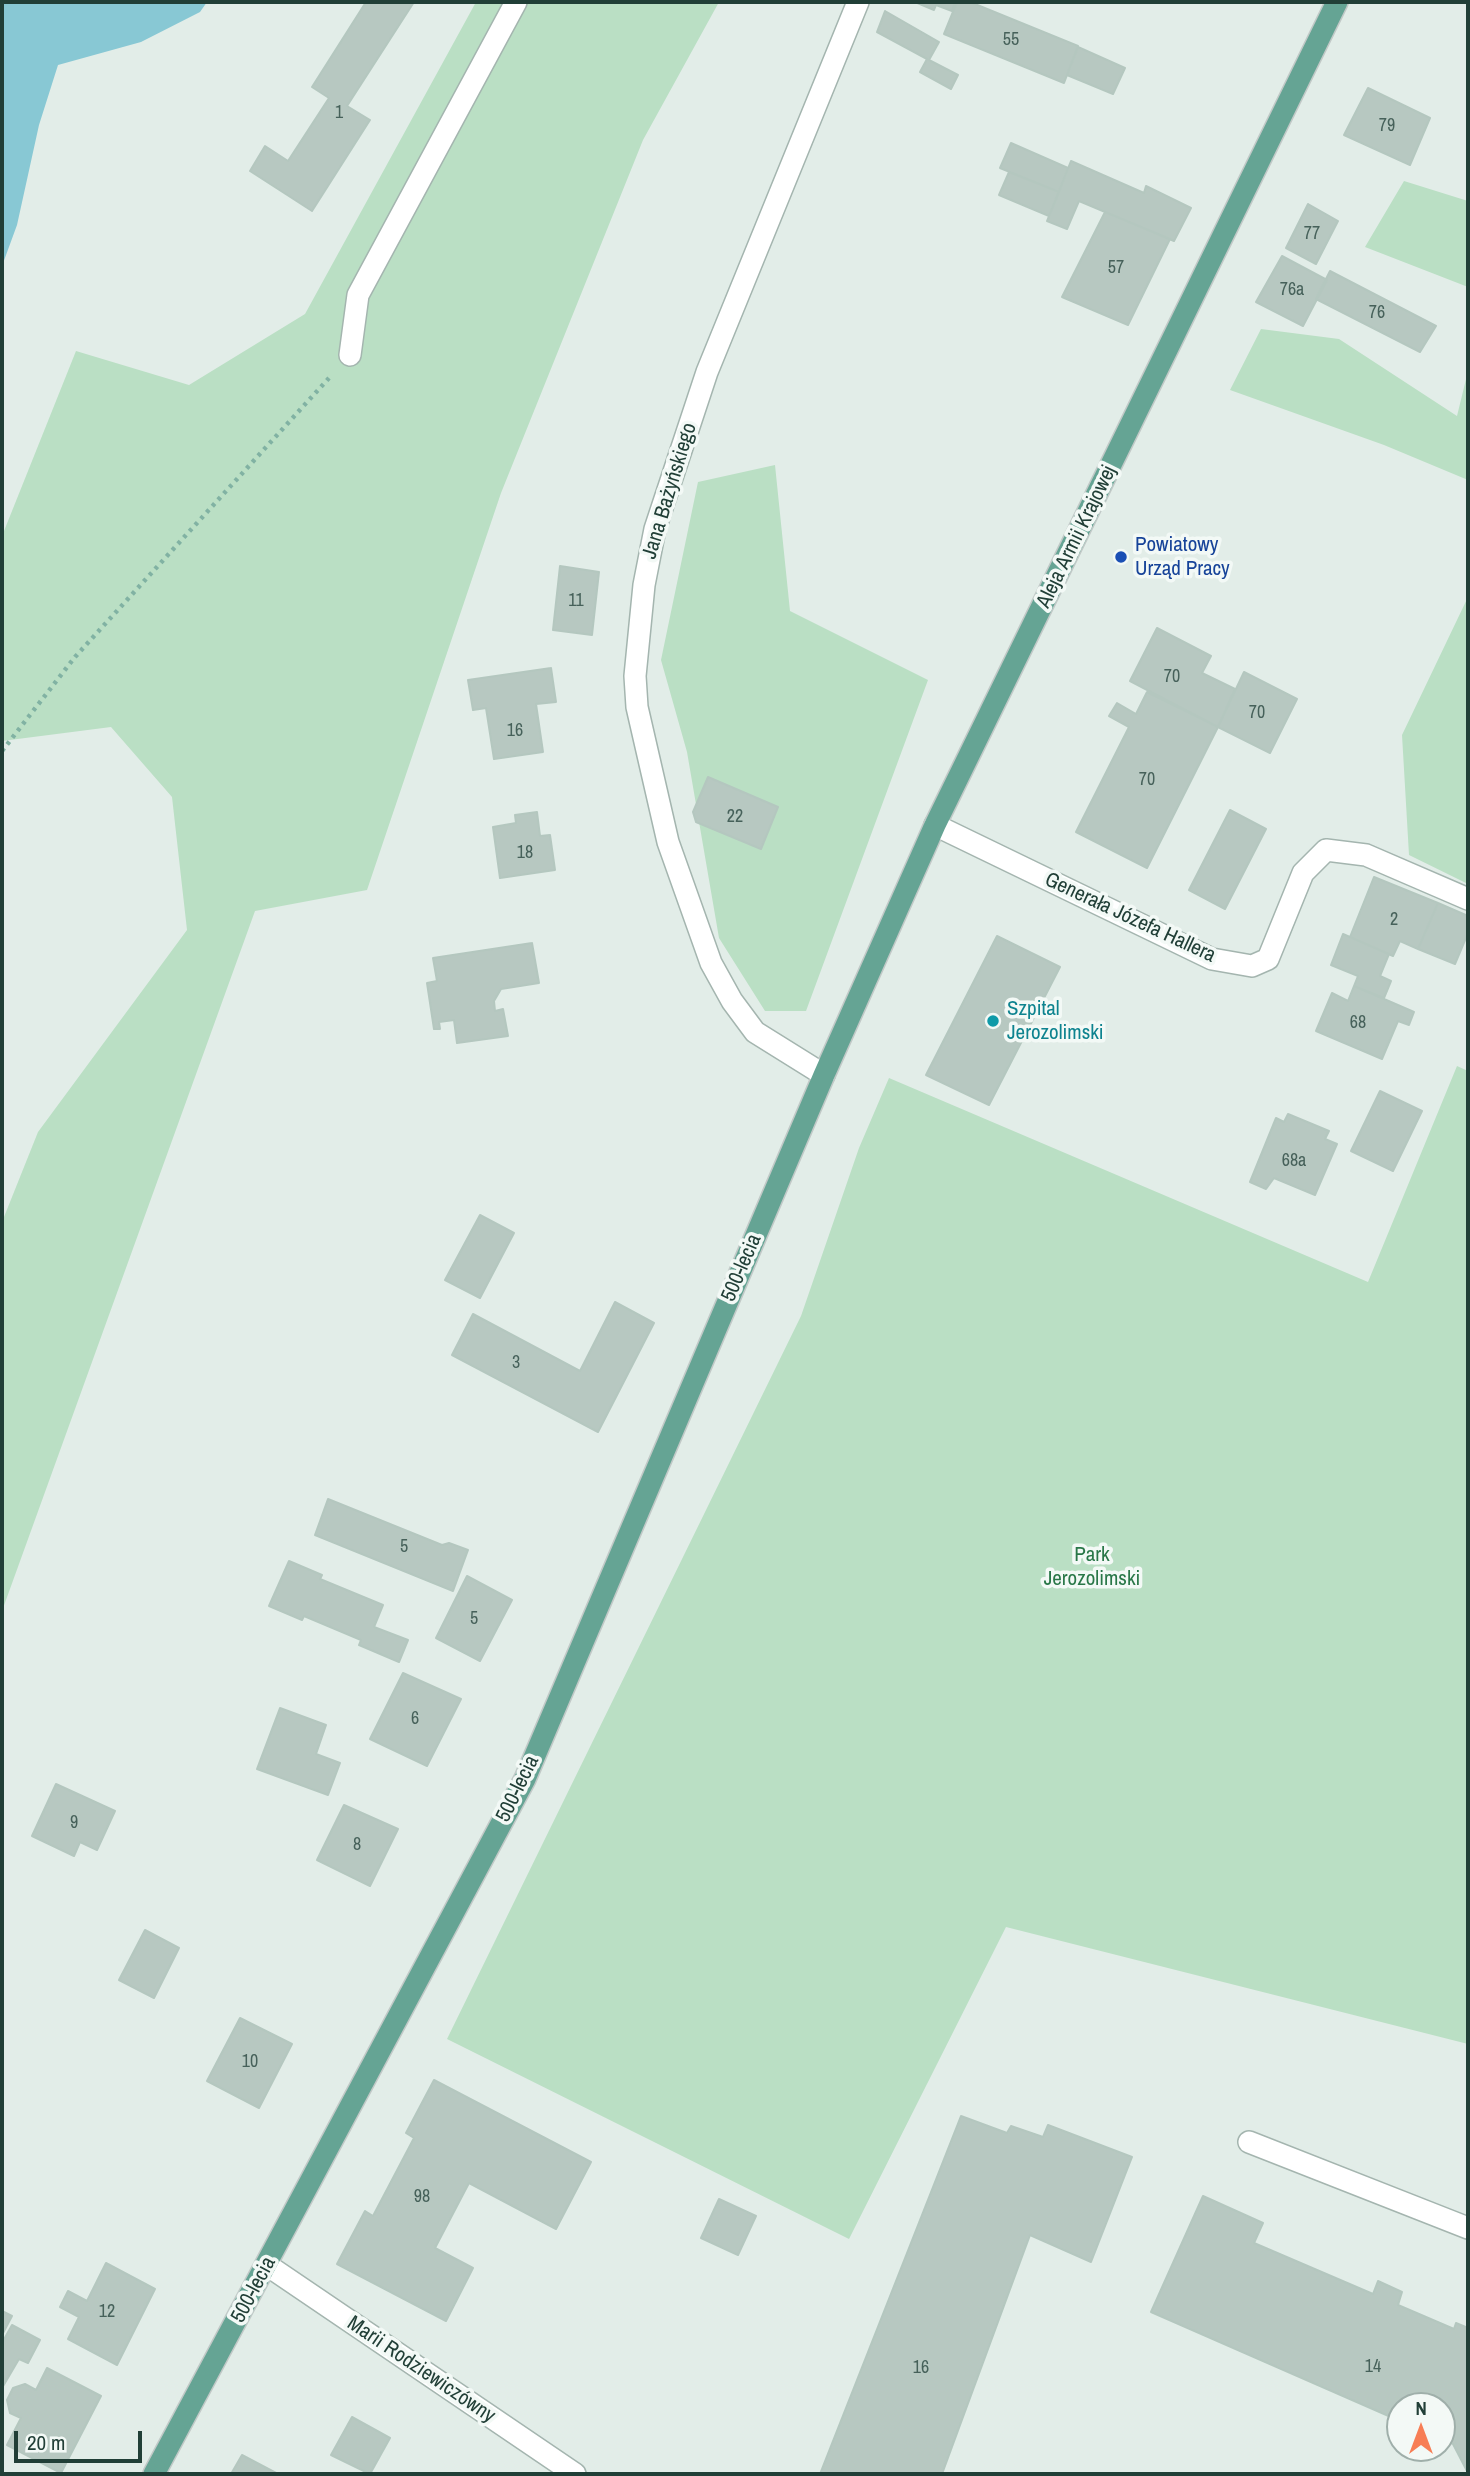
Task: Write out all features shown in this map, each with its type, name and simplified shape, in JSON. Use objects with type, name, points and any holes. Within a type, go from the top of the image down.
[{"type":"main road","name":"Aleja Armii Krajowej","points":[[824,1075],[935,825],[1338,2]]},
{"type":"main road","name":"500-lecia","points":[[154,2474],[525,1779],[824,1075]]},
{"type":"street","points":[[349,355],[358,295],[516,2]]},
{"type":"street","name":"Jana Bażyńskiego","points":[[824,1075],[755,1032],[732,1001],[711,963],[668,842],[637,706],[635,677],[644,585],[664,503],[707,372],[858,2]]},
{"type":"street","name":"Generała Józefa Hallera","points":[[935,825],[1212,959],[1252,966],[1268,959],[1303,873],[1326,850],[1366,855],[1468,899]]},
{"type":"street","points":[[1249,2142],[1468,2228]]},
{"type":"street","name":"Marii Rodziewiczówny","points":[[267,2265],[575,2474]]},
{"type":"path","points":[[2,751],[75,657],[349,355]]},
{"type":"green space","points":[[476,2],[719,2],[643,140],[501,493],[367,890],[255,911],[2,1611],[2,1222],[38,1132],[187,930],[172,797],[111,727],[2,741],[2,536],[76,351],[189,385],[305,314]]},
{"type":"green space","points":[[1404,181],[1468,201],[1468,287],[1365,247]]},
{"type":"green space","points":[[1261,329],[1339,339],[1457,416],[1468,371],[1468,480],[1384,445],[1230,390]]},
{"type":"green space","points":[[775,465],[790,611],[928,680],[806,1011],[765,1011],[719,938],[687,752],[661,660],[698,482]]},
{"type":"green space","points":[[1468,597],[1468,884],[1409,855],[1402,735]]},
{"type":"green space","name":"Park Jerozolimski","points":[[1457,1066],[1468,1071],[1468,2044],[1006,1927],[849,2239],[447,2039],[801,1316],[859,1148],[889,1078],[1368,1282]]},
{"type":"water","points":[[2,2],[207,2],[200,12],[141,42],[58,65],[39,125],[17,225],[2,266]]},
{"type":"building","points":[[366,2],[414,2],[347,106],[370,120],[312,211],[250,171],[265,146],[288,161],[329,98],[312,87]]},
{"type":"building","points":[[915,2],[955,2],[952,11],[936,5],[934,10]]},
{"type":"building","points":[[957,2],[970,2],[1078,46],[1064,83],[944,34]]},
{"type":"building","points":[[885,11],[939,42],[929,60],[958,75],[951,89],[920,72],[927,59],[877,32]]},
{"type":"building","points":[[1078,47],[1125,68],[1113,94],[1067,75]]},
{"type":"building","points":[[1368,88],[1430,118],[1410,165],[1344,135]]},
{"type":"building","points":[[1011,143],[1068,168],[1059,192],[1000,168]]},
{"type":"building","points":[[1071,161],[1144,193],[1146,186],[1191,208],[1174,241],[1079,201],[1067,229],[1047,221]]},
{"type":"building","points":[[1009,172],[1059,192],[1049,216],[999,195]]},
{"type":"building","points":[[1308,204],[1338,221],[1316,264],[1286,248]]},
{"type":"building","points":[[1105,212],[1170,239],[1128,325],[1062,297]]},
{"type":"building","points":[[1282,256],[1327,280],[1303,326],[1256,302]]},
{"type":"building","points":[[1330,271],[1436,326],[1420,352],[1316,299]]},
{"type":"building","points":[[560,566],[599,572],[592,635],[553,630]]},
{"type":"building","points":[[1157,628],[1211,656],[1202,673],[1235,689],[1218,727],[1130,681]]},
{"type":"building","points":[[551,668],[556,702],[536,704],[543,752],[494,759],[486,708],[473,710],[468,680]]},
{"type":"building","points":[[1244,672],[1297,699],[1270,753],[1218,727]]},
{"type":"building","points":[[1147,692],[1218,727],[1147,868],[1076,832],[1129,727],[1109,716],[1117,703],[1136,714]]},
{"type":"building","points":[[708,777],[778,807],[761,849],[696,822],[693,812]]},
{"type":"building","points":[[1230,810],[1266,829],[1225,909],[1189,890]]},
{"type":"building","points":[[537,812],[540,836],[550,835],[555,870],[500,878],[493,827],[516,823],[515,815]]},
{"type":"building","points":[[1374,877],[1438,903],[1418,949],[1400,941],[1393,956],[1350,937]]},
{"type":"building","points":[[1438,903],[1468,916],[1468,933],[1455,964],[1418,949]]},
{"type":"building","points":[[1343,934],[1389,954],[1380,976],[1391,981],[1384,998],[1354,986],[1358,976],[1331,965]]},
{"type":"building","name":"Szpital Jerozolimski","points":[[997,936],[1060,967],[989,1105],[926,1075]]},
{"type":"building","points":[[532,943],[539,983],[501,989],[494,1001],[495,1011],[503,1009],[508,1036],[457,1043],[454,1020],[439,1022],[440,1029],[434,1029],[427,983],[437,981],[433,958]]},
{"type":"building","points":[[1354,986],[1414,1012],[1409,1025],[1398,1021],[1382,1059],[1316,1031],[1332,993],[1348,1001]]},
{"type":"building","points":[[1380,1091],[1422,1111],[1393,1171],[1351,1151]]},
{"type":"building","points":[[1288,1114],[1329,1131],[1325,1139],[1337,1144],[1315,1195],[1274,1178],[1266,1189],[1250,1182],[1276,1118],[1284,1122]]},
{"type":"building","points":[[480,1215],[514,1233],[480,1298],[445,1280]]},
{"type":"building","points":[[615,1302],[654,1323],[598,1432],[452,1355],[473,1314],[580,1371]]},
{"type":"building","points":[[328,1499],[442,1545],[449,1543],[468,1550],[453,1591],[315,1535]]},
{"type":"building","points":[[289,1561],[322,1575],[320,1579],[383,1605],[374,1627],[408,1640],[399,1662],[359,1645],[361,1640],[304,1616],[302,1620],[269,1606]]},
{"type":"building","points":[[467,1576],[512,1600],[480,1661],[436,1638]]},
{"type":"building","points":[[403,1673],[461,1699],[427,1766],[370,1739]]},
{"type":"building","points":[[280,1708],[326,1725],[316,1754],[340,1763],[328,1795],[257,1769]]},
{"type":"building","points":[[56,1784],[115,1811],[97,1850],[80,1842],[74,1856],[32,1836]]},
{"type":"building","points":[[344,1805],[398,1829],[370,1886],[317,1860]]},
{"type":"building","points":[[145,1930],[179,1948],[154,1998],[119,1980]]},
{"type":"building","points":[[240,2018],[292,2044],[259,2108],[207,2081]]},
{"type":"building","points":[[434,2080],[591,2162],[556,2229],[469,2183],[435,2248],[473,2268],[446,2321],[337,2264],[365,2211],[373,2216],[414,2138],[406,2133]]},
{"type":"building","points":[[961,2116],[1007,2133],[1011,2126],[1043,2137],[1048,2125],[1132,2157],[1091,2262],[1030,2235],[942,2474],[820,2474]]},
{"type":"building","points":[[1203,2196],[1263,2223],[1254,2243],[1373,2294],[1378,2281],[1402,2292],[1398,2305],[1454,2329],[1456,2323],[1468,2328],[1468,2473],[1456,2450],[1456,2392],[1386,2392],[1386,2415],[1151,2312]]},
{"type":"building","points":[[719,2199],[756,2216],[738,2255],[701,2238]]},
{"type":"building","points":[[106,2263],[155,2289],[117,2365],[68,2339],[79,2317],[60,2307],[68,2291],[87,2301]]},
{"type":"building","points":[[2,2311],[12,2316],[2,2335]]},
{"type":"building","points":[[12,2325],[40,2340],[28,2363],[19,2359],[2,2388],[2,2343]]},
{"type":"building","points":[[47,2368],[101,2396],[61,2473],[7,2445],[21,2418],[10,2413],[7,2400],[13,2388],[25,2384],[36,2390]]},
{"type":"building","points":[[352,2417],[390,2438],[370,2474],[331,2455]]},
{"type":"building","points":[[242,2455],[278,2474],[231,2474]]},
{"type":"place","name":"Powiatowy Urząd Pracy","points":[[1121,557]]},
{"type":"place","name":"Szpital Jerozolimski","points":[[993,1021]]}]
